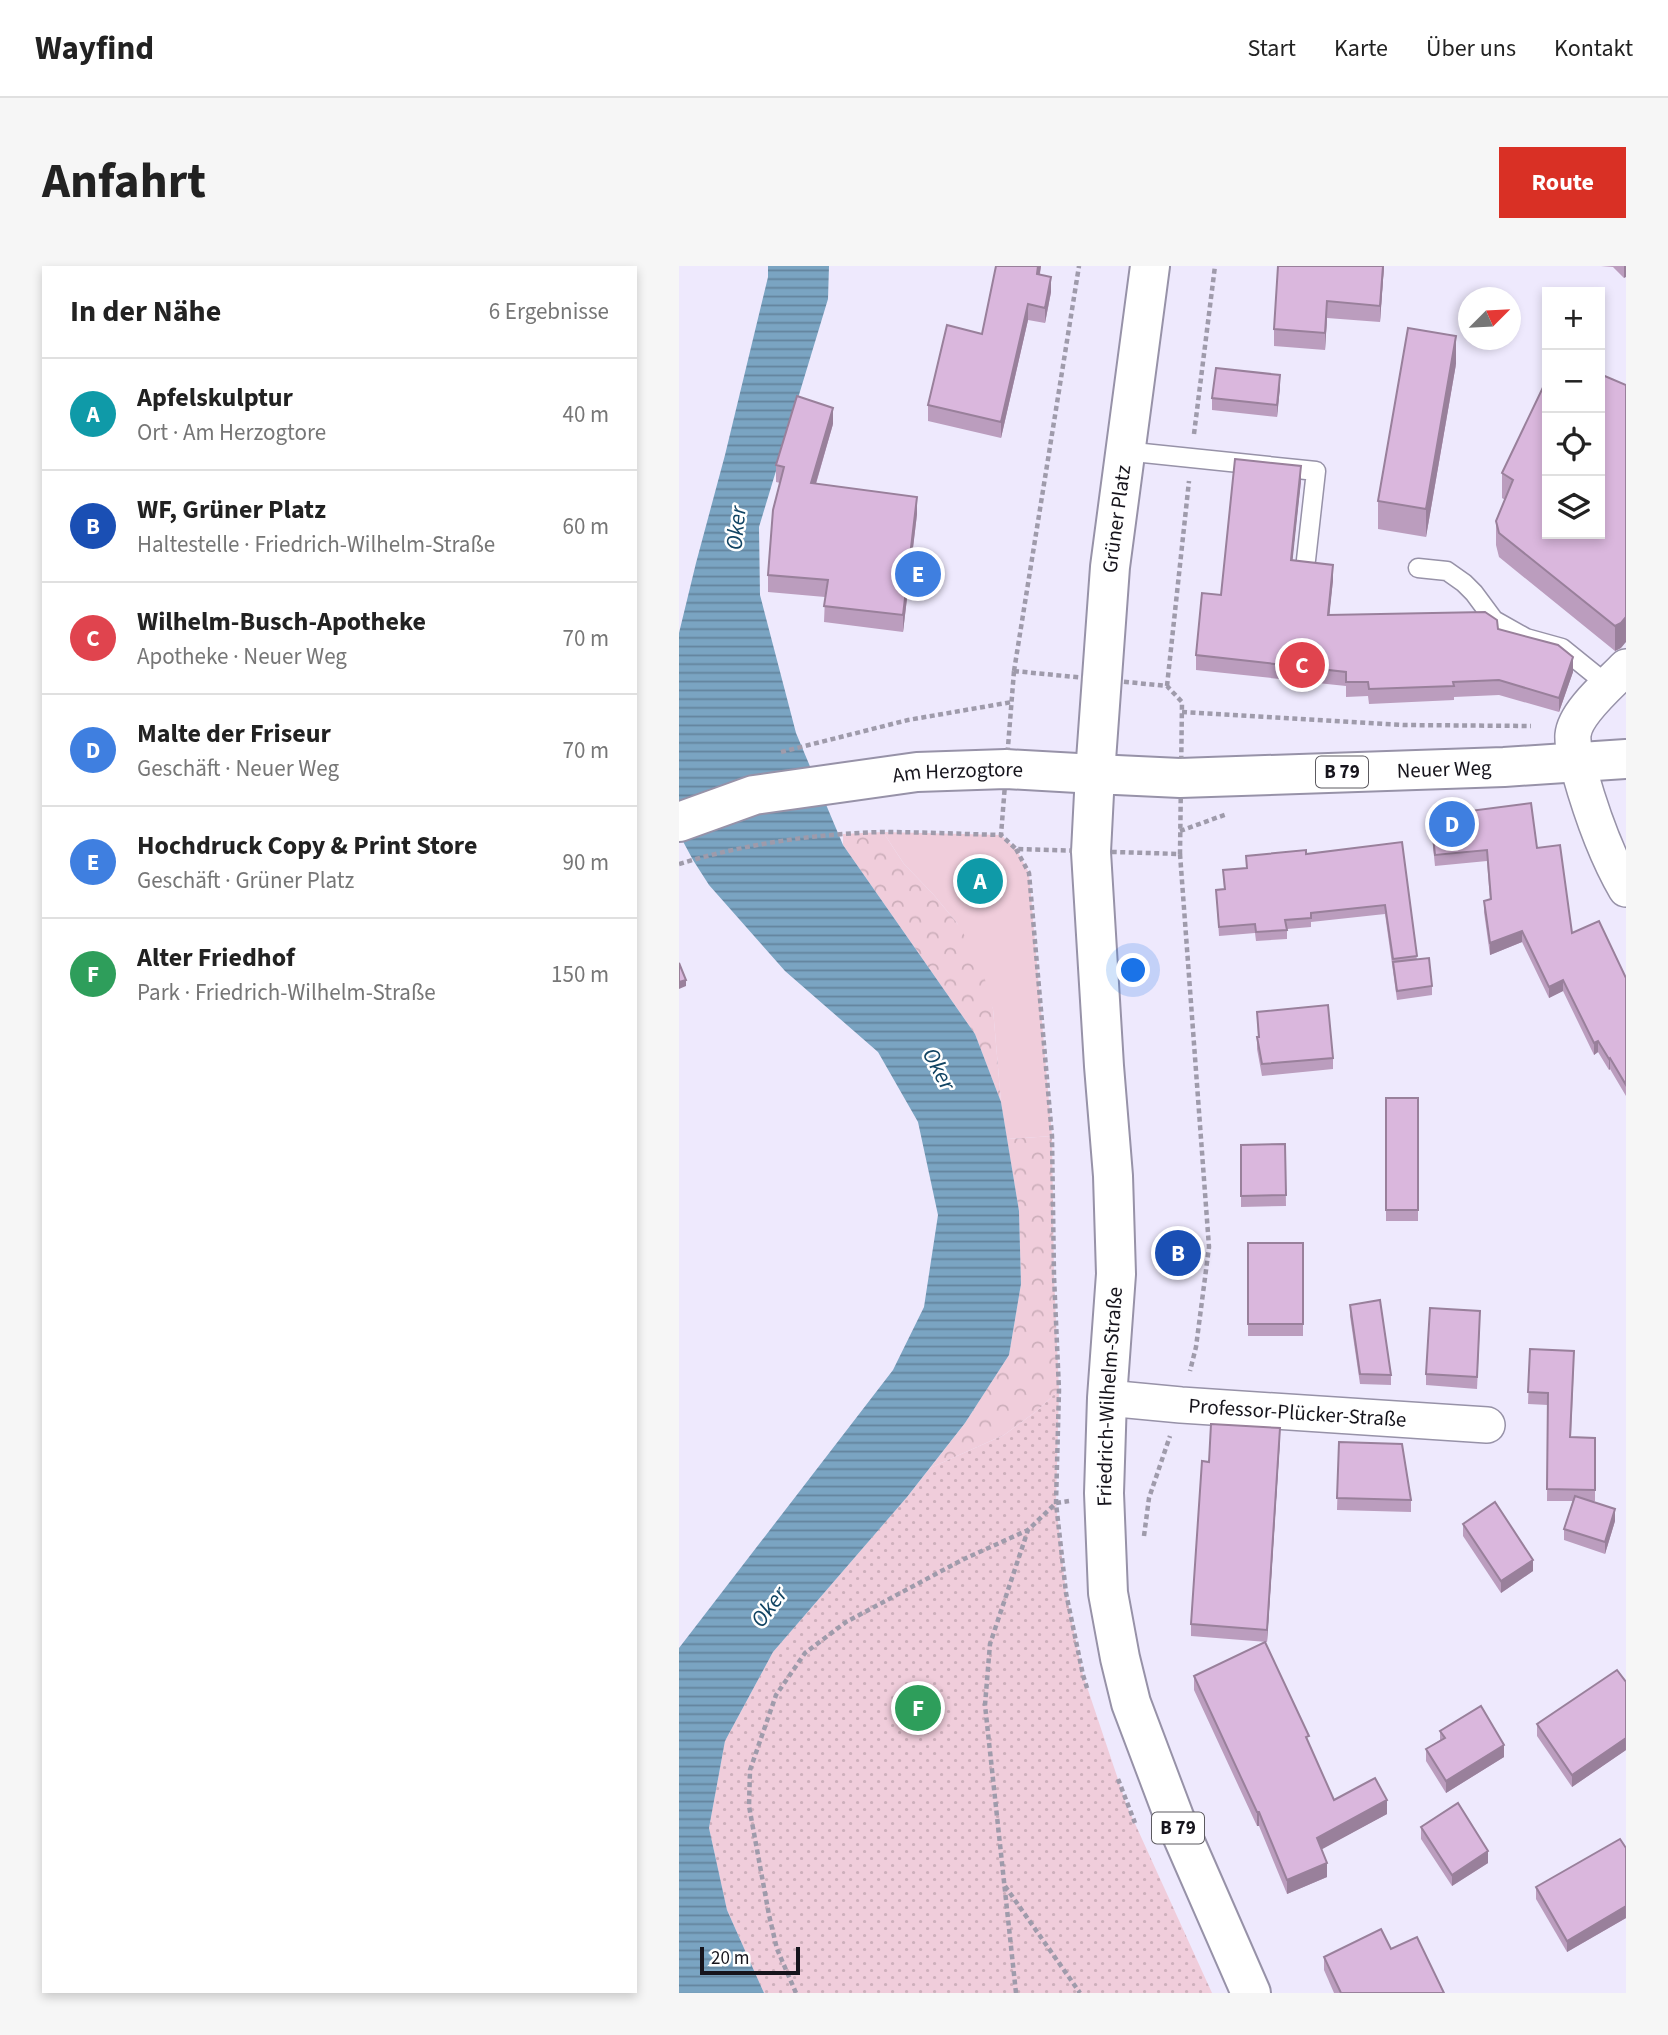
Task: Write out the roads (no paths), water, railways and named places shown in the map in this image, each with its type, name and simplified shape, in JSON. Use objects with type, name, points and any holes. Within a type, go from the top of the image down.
[{"type":"main road","name":"Grüner Platz","points":[[1095,774],[1110,567],[1150,266]]},
{"type":"main road","name":"Neuer Weg","points":[[1095,774],[1193,777],[1504,767],[1626,759]]},
{"type":"main road","name":"Am Herzogtore","points":[[679,822],[754,795],[917,772],[1006,769],[1095,774]]},
{"type":"main road","name":"Friedrich-Wilhelm-Straße","points":[[1095,774],[1091,852],[1113,1176],[1116,1274],[1107,1398],[1104,1493],[1108,1593],[1131,1703],[1174,1817],[1251,1993]]},
{"type":"street","points":[[1617,676],[1585,710],[1573,735],[1577,761],[1591,808],[1626,889]]},
{"type":"street","name":"Professor-Plücker-Straße","points":[[1107,1398],[1487,1425]]},
{"type":"lane","points":[[1124,451],[1316,471],[1305,560]]},
{"type":"lane","points":[[1418,568],[1447,572],[1475,593],[1494,620],[1526,638],[1562,648],[1617,676]]},
{"type":"water","name":"Oker","points":[[768,266],[829,266],[828,299],[759,527],[760,595],[796,733],[843,845],[975,1034],[1001,1102],[1019,1211],[1021,1284],[1009,1355],[965,1423],[907,1497],[773,1652],[725,1741],[709,1828],[727,1910],[764,1993],[679,1993],[679,1648],[893,1370],[924,1307],[938,1215],[918,1122],[878,1052],[785,971],[709,885],[679,834],[679,633],[725,455],[768,277]]},
{"type":"place","name":"Hochdruck Copy & Print Store","points":[[918,574]]},
{"type":"place","name":"Wilhelm-Busch-Apotheke","points":[[1302,665]]},
{"type":"place","name":"Malte der Friseur","points":[[1452,824]]},
{"type":"place","name":"Apfelskulptur","points":[[980,881]]},
{"type":"place","name":"WF, Grüner Platz","points":[[1178,1253]]},
{"type":"place","name":"Alter Friedhof","points":[[918,1708]]}]
